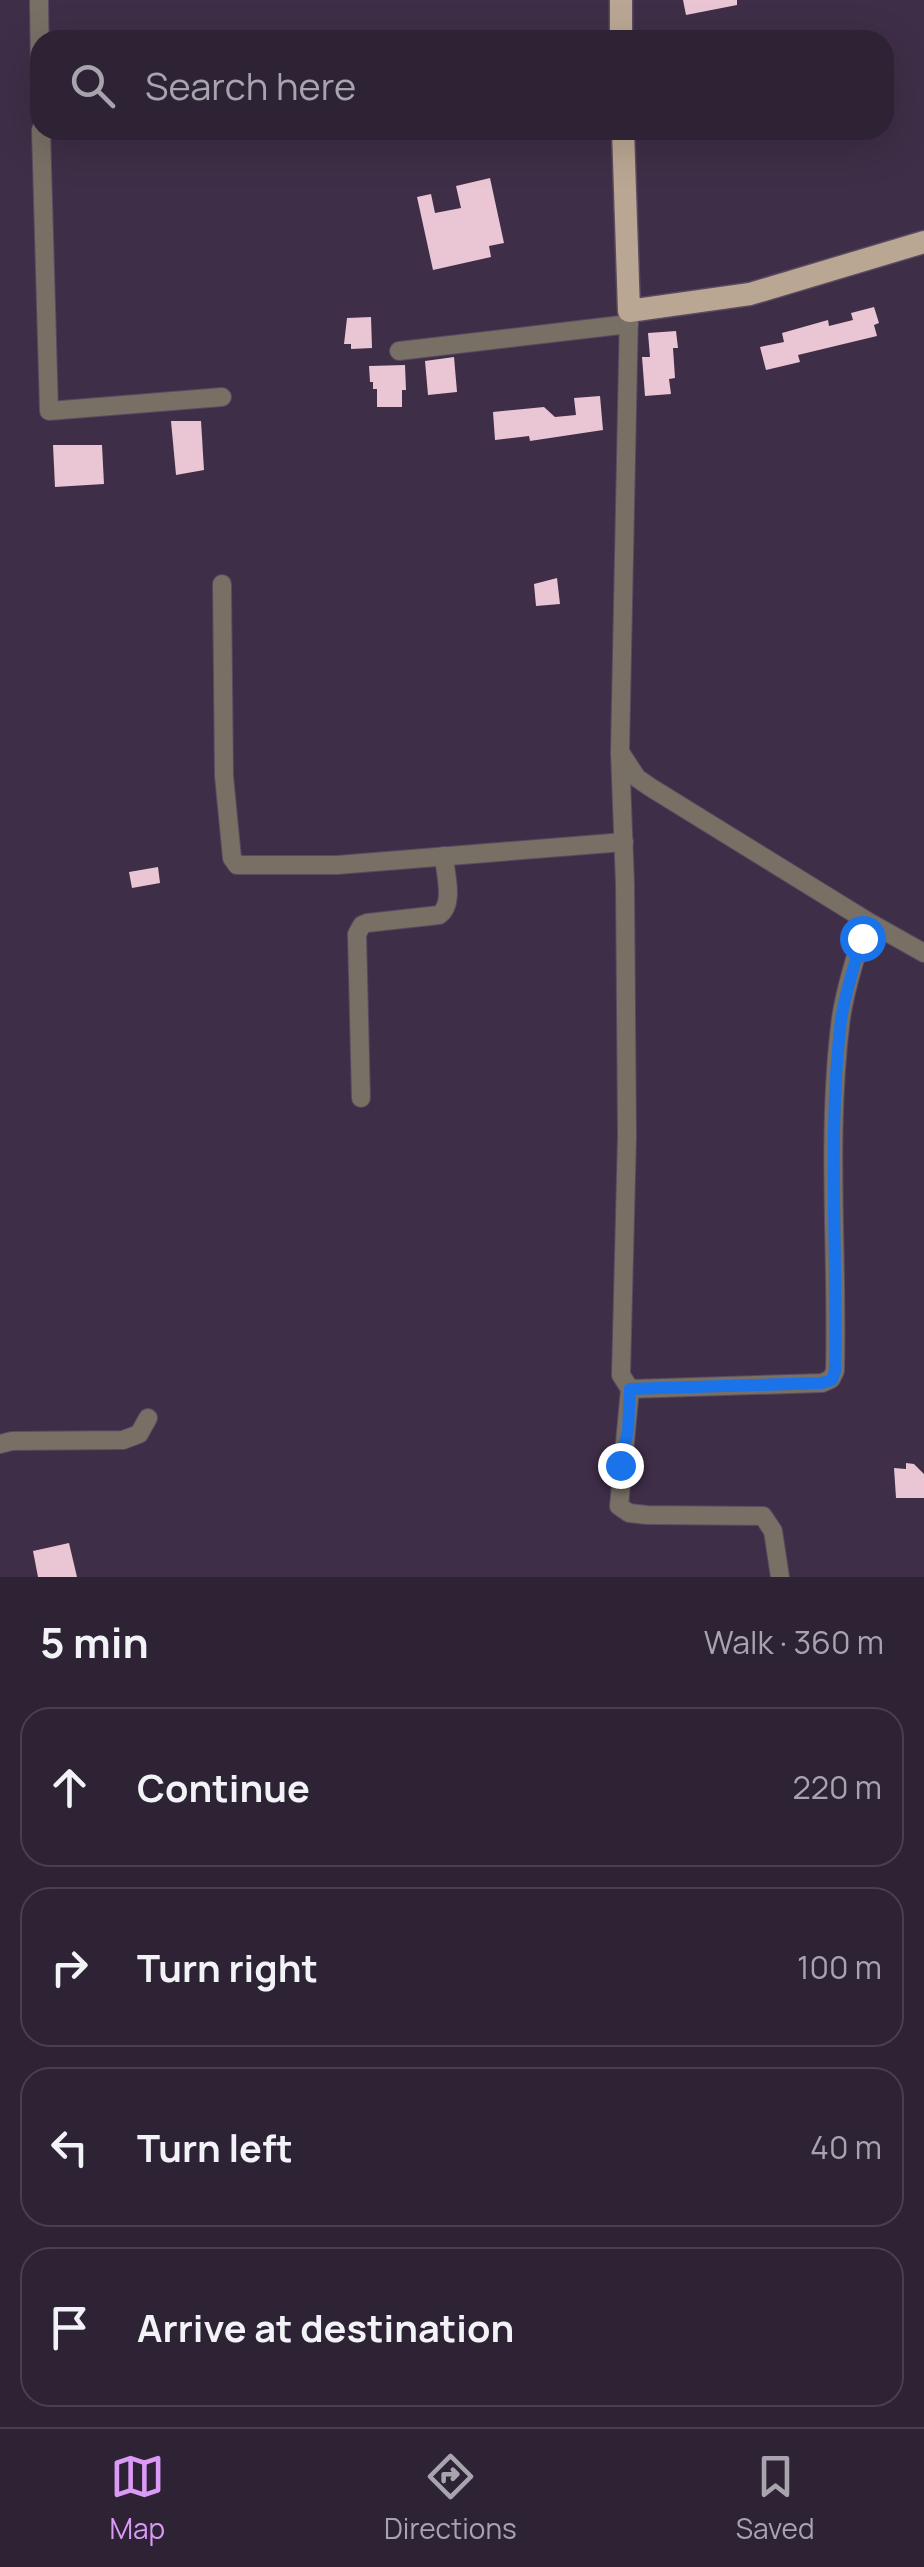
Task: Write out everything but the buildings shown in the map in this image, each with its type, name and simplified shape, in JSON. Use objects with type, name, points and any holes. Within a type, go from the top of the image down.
[{"type":"main road","points":[[621,0],[621,30]]},
{"type":"main road","points":[[623,140],[629,318],[750,294],[924,242]]},
{"type":"street","points":[[39,0],[39,30]]},
{"type":"street","points":[[41,140],[49,411],[222,397]]},
{"type":"street","points":[[399,350],[629,318],[620,752],[627,1136],[621,1375],[630,1389],[628,1431],[618,1482],[620,1509],[647,1515],[763,1516],[774,1530],[780,1577]]},
{"type":"street","points":[[222,584],[224,776],[233,862],[237,865],[337,865],[624,842]]},
{"type":"street","points":[[620,752],[638,778],[650,786],[867,922],[924,953]]},
{"type":"street","points":[[361,1098],[356,934],[368,922],[439,915],[445,911],[448,903],[444,856]]},
{"type":"street","points":[[630,1389],[832,1380],[838,1284],[833,1194],[835,1088],[844,1005],[867,922]]},
{"type":"street","points":[[0,1444],[123,1440],[139,1434],[148,1418]]},
{"type":"route","points":[[620,1465],[628,1431],[630,1389],[832,1380],[838,1284],[833,1194],[835,1088],[844,1005],[862,938]]}]
